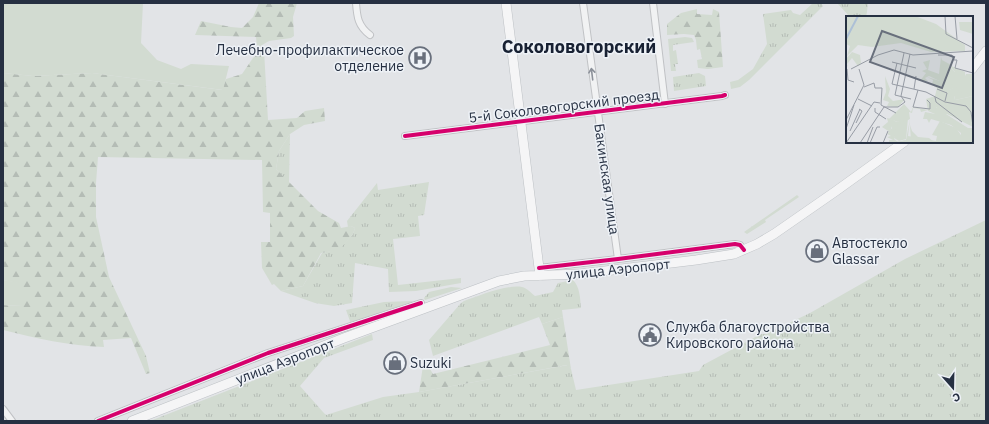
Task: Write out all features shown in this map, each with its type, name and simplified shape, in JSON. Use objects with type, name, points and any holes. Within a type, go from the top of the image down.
[{"type":"main road","points":[[506,3],[540,272]]},
{"type":"main road","points":[[973,68],[986,51]]},
{"type":"main road","name":"улица Аэропорт","points":[[132,421],[344,338],[499,281],[540,272],[566,276],[720,257],[744,250],[774,234],[903,143]]},
{"type":"street","points":[[356,3],[358,20],[364,31],[370,35]]},
{"type":"street","name":"Бакинская улица","points":[[583,3],[618,259]]},
{"type":"street","points":[[653,3],[666,104]]},
{"type":"street","name":"5-й Соколовогорский проезд","points":[[405,136],[666,104],[725,95]]},
{"type":"street","points":[[540,272],[618,259],[735,244],[740,245],[744,250]]},
{"type":"street","points":[[98,421],[268,353],[421,303]]},
{"type":"street","points":[[3,409],[12,421]]},
{"type":"green space","points":[[3,3],[143,3],[141,43],[157,60],[181,69],[191,64],[229,66],[223,90],[92,73],[33,76],[3,73]]},
{"type":"green space","points":[[259,3],[297,3],[293,17],[294,36],[291,38],[269,41],[257,48],[256,37],[195,35],[201,21],[242,28],[253,17]]},
{"type":"green space","points":[[813,3],[821,3],[823,6],[749,80],[740,87],[731,89],[730,82],[738,80],[753,69],[767,44],[763,14],[791,10],[793,13],[800,15]]},
{"type":"green space","points":[[837,3],[868,3],[866,16],[849,16]]},
{"type":"green space","points":[[697,9],[697,14],[712,15],[713,9],[719,12],[723,67],[708,69],[698,68],[697,60],[702,59],[700,49],[697,50],[694,35],[667,35],[667,24],[681,13]]},
{"type":"green space","points":[[685,37],[692,38],[694,42],[673,45],[673,51],[676,50],[678,64],[675,64],[676,71],[671,71],[668,39]]},
{"type":"green space","points":[[264,50],[268,120],[297,118],[305,111],[324,108],[325,121],[304,125],[290,134],[279,151],[276,169],[318,211],[339,223],[341,228],[351,226],[355,228],[353,234],[339,250],[321,253],[303,286],[281,291],[274,284],[272,285],[262,268],[261,242],[270,242],[270,213],[263,212],[262,160],[98,157],[96,217],[109,277],[146,356],[150,373],[146,374],[131,338],[103,340],[104,347],[53,341],[3,330],[3,305],[22,306],[22,284],[3,280],[3,73],[33,76],[92,73],[222,90],[226,79],[242,74],[253,58]]},
{"type":"green space","points":[[699,73],[705,76],[706,86],[674,91],[673,77]]},
{"type":"green space","points":[[290,134],[289,183],[276,169],[279,151]]},
{"type":"green space","points":[[429,182],[424,215],[418,216],[420,236],[393,239],[398,285],[461,278],[461,283],[416,291],[389,292],[388,269],[355,263],[352,303],[334,306],[315,303],[281,291],[303,286],[322,253],[339,249],[353,234],[355,228],[351,226],[348,227],[347,221],[377,183],[378,190]]},
{"type":"green space","points":[[797,195],[799,197],[765,220],[766,222],[747,234],[744,232]]},
{"type":"green space","points":[[986,220],[986,421],[150,421],[372,334],[373,340],[324,358],[300,386],[326,415],[383,397],[419,392],[568,365],[571,369],[576,390],[699,371],[703,365],[761,334],[766,334],[810,313],[905,259]]},
{"type":"green space","points":[[3,280],[22,283],[22,306],[3,305]]},
{"type":"green space","points":[[573,280],[578,289],[581,308],[562,310],[563,317],[542,324],[539,317],[433,356],[429,340],[464,301],[509,287],[526,288],[535,296],[553,292],[558,283]]},
{"type":"green space","points":[[451,287],[462,288],[425,300],[424,298],[429,292]]},
{"type":"green space","points":[[412,301],[414,303],[351,324],[346,310],[384,302]]},
{"type":"green space","points":[[563,317],[571,369],[567,365],[419,392],[424,359],[433,374],[550,345],[542,324]]},
{"type":"cycle path","points":[[405,136],[725,95]]},
{"type":"cycle path","points":[[539,268],[735,244],[740,245],[744,250]]},
{"type":"cycle path","points":[[98,421],[268,353],[421,303]]},
{"type":"place","name":"Лечебно-профилактическое отделение","points":[[420,58]]},
{"type":"place","name":"Автостекло Glassar","points":[[817,251]]},
{"type":"place","name":"Служба благоустройства Кировского района","points":[[650,335]]},
{"type":"place","name":"Suzuki","points":[[395,363]]},
{"type":"district","name":"Соколовогорский","points":[[579,47]]}]
